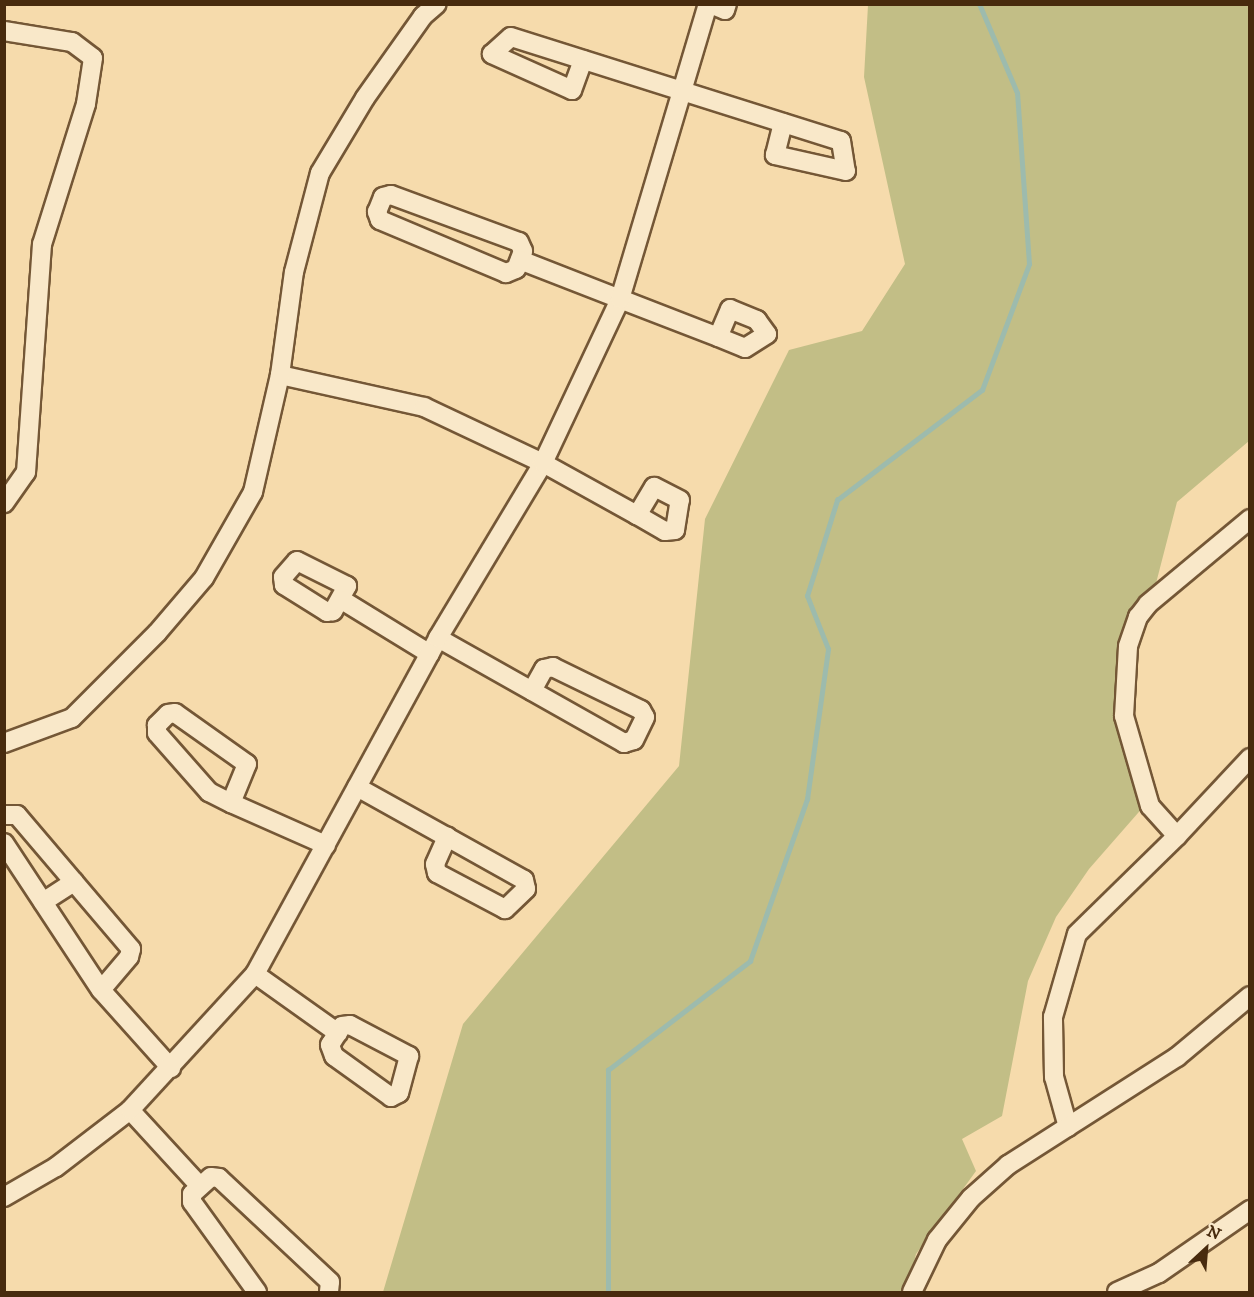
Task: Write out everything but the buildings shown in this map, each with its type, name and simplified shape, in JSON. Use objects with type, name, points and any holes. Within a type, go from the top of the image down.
[{"type":"street","points":[[4,743],[72,718],[157,633],[204,578],[253,492],[280,375],[294,272],[320,173],[365,98],[423,16],[437,4]]},
{"type":"street","points":[[4,1197],[56,1167],[130,1110],[255,974],[434,646],[543,463],[620,298],[709,4],[725,10],[727,4]]},
{"type":"street","points":[[4,31],[72,42],[93,58],[86,104],[42,244],[26,472],[4,503]]},
{"type":"street","points":[[584,60],[783,123]]},
{"type":"street","points":[[391,195],[519,242],[523,251],[520,260],[516,269],[506,273],[380,220],[378,212],[383,197],[391,195]]},
{"type":"street","points":[[520,260],[718,337]]},
{"type":"street","points":[[280,375],[424,407],[543,463],[637,515]]},
{"type":"street","points":[[1178,837],[1150,807],[1124,716],[1128,646],[1138,617],[1148,604],[1250,519]]},
{"type":"street","points":[[342,600],[532,692],[624,743],[634,741],[645,717],[641,710],[553,667],[544,669],[532,692]]},
{"type":"street","points":[[231,802],[247,764],[175,714],[168,714],[157,725],[157,733],[209,792],[231,802],[326,845]]},
{"type":"street","points":[[1068,1127],[1054,1077],[1053,1017],[1065,965],[1077,934],[1090,918],[1178,837],[1250,758]]},
{"type":"street","points":[[357,787],[447,837],[524,880],[526,889],[505,909],[437,873],[435,864],[447,837]]},
{"type":"street","points":[[4,815],[17,815],[130,949],[129,957],[101,990]]},
{"type":"street","points":[[4,843],[101,990],[171,1068]]},
{"type":"street","points":[[43,902],[74,882]]},
{"type":"street","points":[[255,974],[338,1033]]},
{"type":"street","points":[[912,1293],[938,1240],[971,1198],[1008,1165],[1177,1058],[1250,996]]},
{"type":"street","points":[[350,1025],[406,1053],[410,1060],[399,1094],[391,1097],[334,1056],[330,1045],[338,1033],[342,1026],[350,1025]]},
{"type":"street","points":[[130,1110],[201,1186]]},
{"type":"street","points":[[257,1293],[192,1202],[192,1194],[211,1177],[219,1178],[330,1282],[329,1293]]},
{"type":"street","points":[[1117,1293],[1159,1273],[1250,1210]]},
{"type":"shaded area","points":[[868,5],[1249,5],[1249,441],[1177,502],[1122,715],[1152,797],[1089,869],[1056,917],[1028,981],[1002,1116],[962,1139],[976,1171],[916,1254],[907,1292],[383,1292],[463,1024],[679,766],[705,519],[789,350],[862,331],[905,264],[864,77]]},
{"type":"waterway","points":[[608,1292],[608,1070],[750,961],[807,799],[828,649],[807,596],[837,500],[982,390],[1029,264],[1017,93],[979,4]]}]
